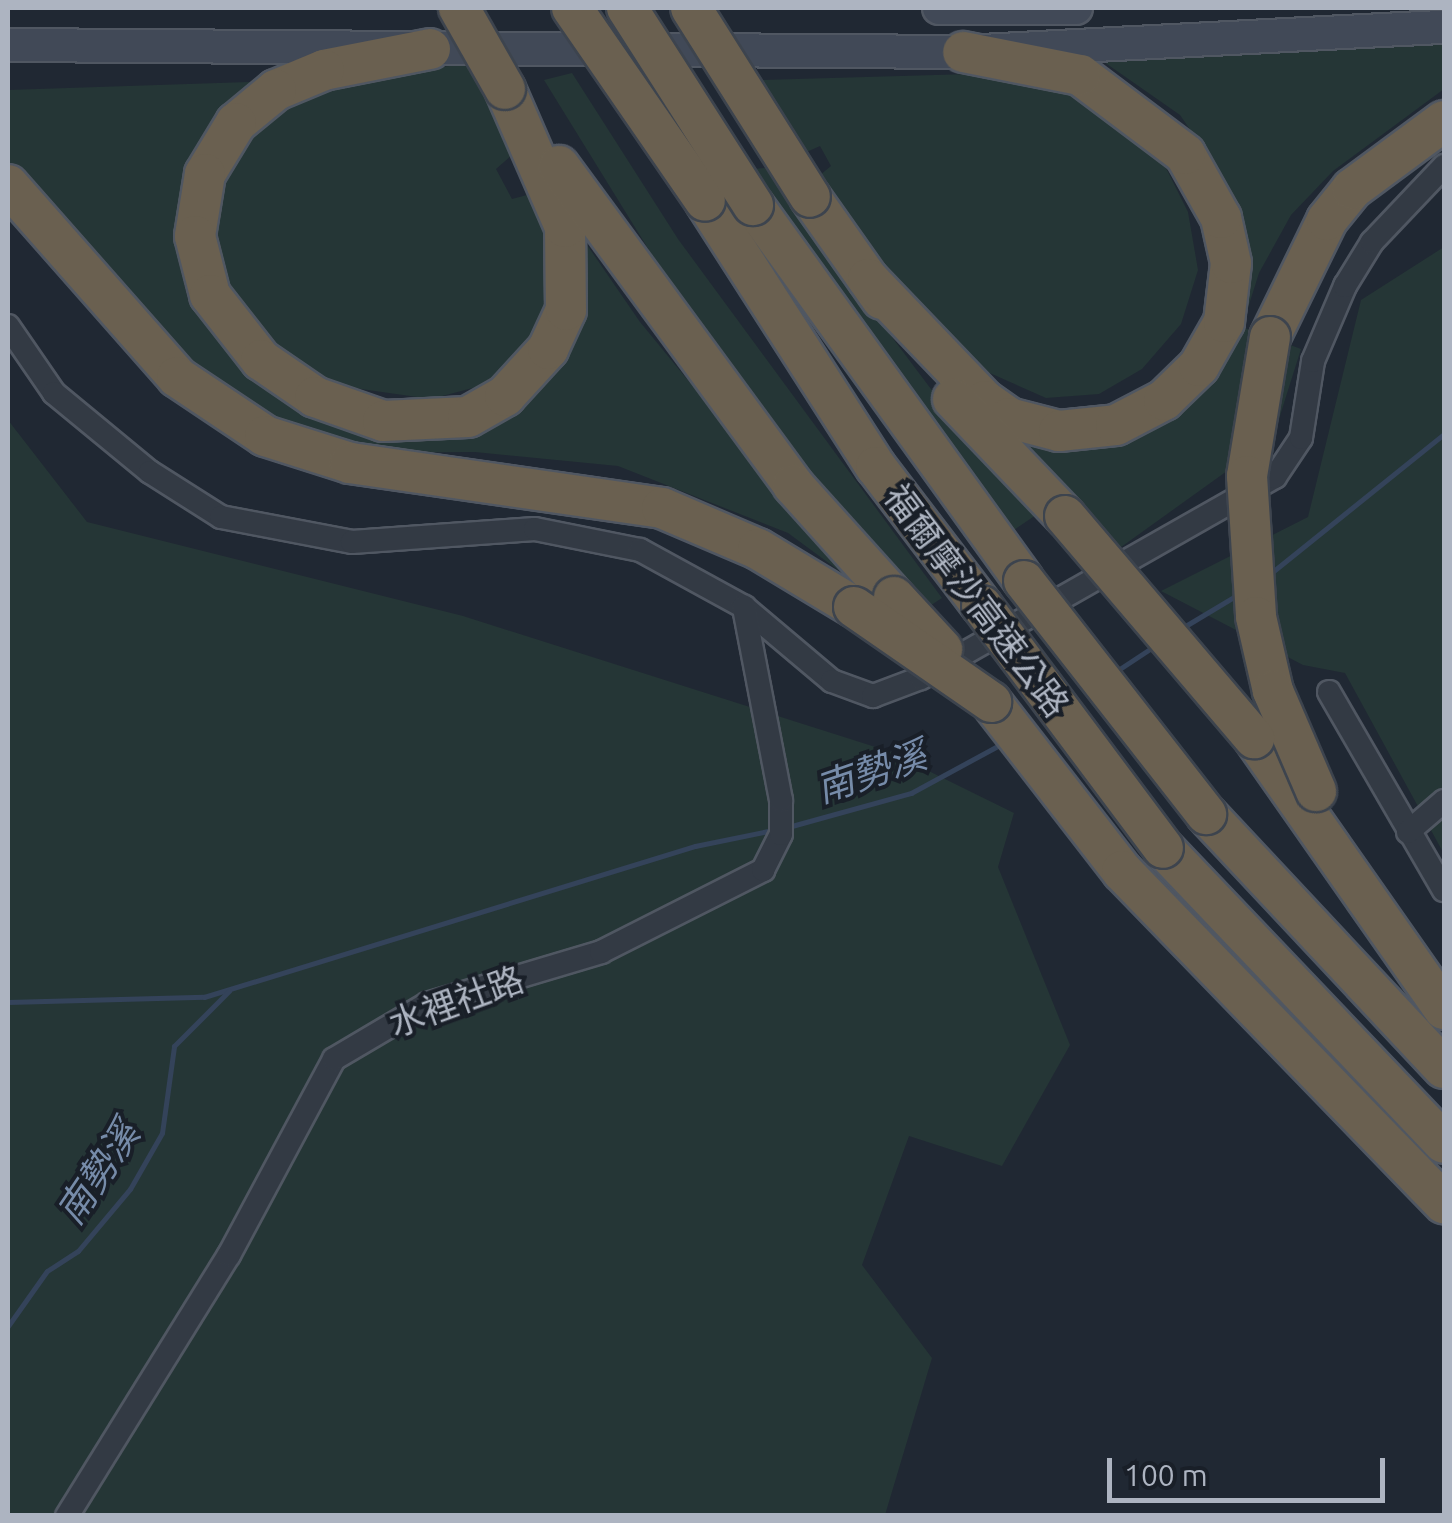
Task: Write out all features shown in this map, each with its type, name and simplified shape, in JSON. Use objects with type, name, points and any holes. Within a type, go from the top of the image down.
[{"type":"highway","points":[[459,8],[505,88],[793,485],[991,702],[1122,871],[1444,1203]]},
{"type":"highway","name":"福爾摩沙高速公路","points":[[572,8],[705,201],[876,468],[1163,848],[1444,1143]]},
{"type":"highway","name":"福爾摩沙高速公路","points":[[626,8],[753,205],[1024,581],[1206,814],[1444,1068]]},
{"type":"highway","points":[[690,8],[810,197],[956,403],[1065,516],[1254,738],[1436,998]]},
{"type":"highway","points":[[430,49],[324,70],[276,90],[236,123],[206,174],[196,236],[210,295],[261,360],[315,398],[383,421],[468,417],[505,396],[548,349],[566,310],[565,227],[505,88]]},
{"type":"highway","points":[[868,280],[985,401],[1010,418],[1059,431],[1116,425],[1164,400],[1199,366],[1224,322],[1231,263],[1224,233],[1186,154],[1080,76],[963,52]]},
{"type":"highway","points":[[1436,998],[1316,791],[1273,691],[1256,617],[1247,476],[1270,337],[1308,254],[1352,189],[1444,121]]},
{"type":"highway","points":[[8,185],[177,376],[266,436],[350,464],[662,508],[758,550],[854,606],[991,702]]},
{"type":"main road","points":[[938,8],[1076,8]]},
{"type":"main road","points":[[8,45],[963,52],[1444,27]]},
{"type":"street","points":[[8,326],[54,393],[105,437],[236,522],[352,542],[491,528],[584,536],[640,550],[744,607],[832,681],[873,696],[921,678],[1274,477],[1301,438],[1313,361],[1345,286],[1372,242],[1444,166]]},
{"type":"street","name":"水裡社路","points":[[67,1516],[229,1255],[334,1059],[427,1004],[584,958],[734,888],[763,870],[781,827],[744,607]]},
{"type":"street","points":[[1329,692],[1444,890]]},
{"type":"street","points":[[1408,832],[1444,801]]},
{"type":"shaded area","points":[[1444,42],[1444,89],[1333,171],[1291,215],[1259,273],[1242,327],[1301,349],[1273,438],[1117,550],[999,422],[1179,405],[1239,224],[1226,182],[1180,115],[1104,62]]},
{"type":"shaded area","points":[[475,63],[520,148],[496,169],[512,199],[542,191],[551,288],[538,335],[484,385],[431,399],[326,384],[233,316],[204,224],[244,130],[318,81]]},
{"type":"shaded area","points":[[572,73],[678,239],[942,598],[919,613],[707,344],[544,80]]},
{"type":"shaded area","points":[[1005,73],[1075,92],[1160,156],[1188,212],[1198,270],[1181,324],[1142,369],[1099,394],[1046,398],[983,370],[884,270],[814,180],[831,166],[820,146],[802,154],[758,80]]},
{"type":"shaded area","points":[[275,81],[184,185],[177,211],[175,245],[189,304],[246,372],[313,416],[517,407],[551,379],[587,318],[583,239],[640,322],[853,581],[788,533],[618,466],[475,452],[347,453],[218,392],[8,170],[8,90]]},
{"type":"shaded area","points":[[765,168],[970,441],[1039,513],[1008,534],[743,170]]},
{"type":"shaded area","points":[[1444,247],[1444,854],[1345,673],[1303,665],[1161,591],[1308,517],[1361,300]]},
{"type":"shaded area","points":[[8,420],[87,522],[463,616],[888,751],[1014,813],[998,867],[1070,1045],[1002,1166],[909,1136],[862,1265],[932,1358],[885,1515],[8,1515]]},
{"type":"waterway","name":"南勢溪","points":[[1271,573],[1444,434]]},
{"type":"waterway","name":"南勢溪","points":[[1182,628],[1237,595]]},
{"type":"waterway","name":"南勢溪","points":[[1115,672],[1156,645]]},
{"type":"waterway","name":"南勢溪","points":[[788,827],[911,793],[1005,742]]},
{"type":"waterway","name":"南勢溪","points":[[8,1002],[204,997],[695,846],[773,830]]},
{"type":"waterway","name":"南勢溪","points":[[8,1326],[47,1271],[78,1251],[130,1189],[162,1133],[174,1046],[229,991]]}]
